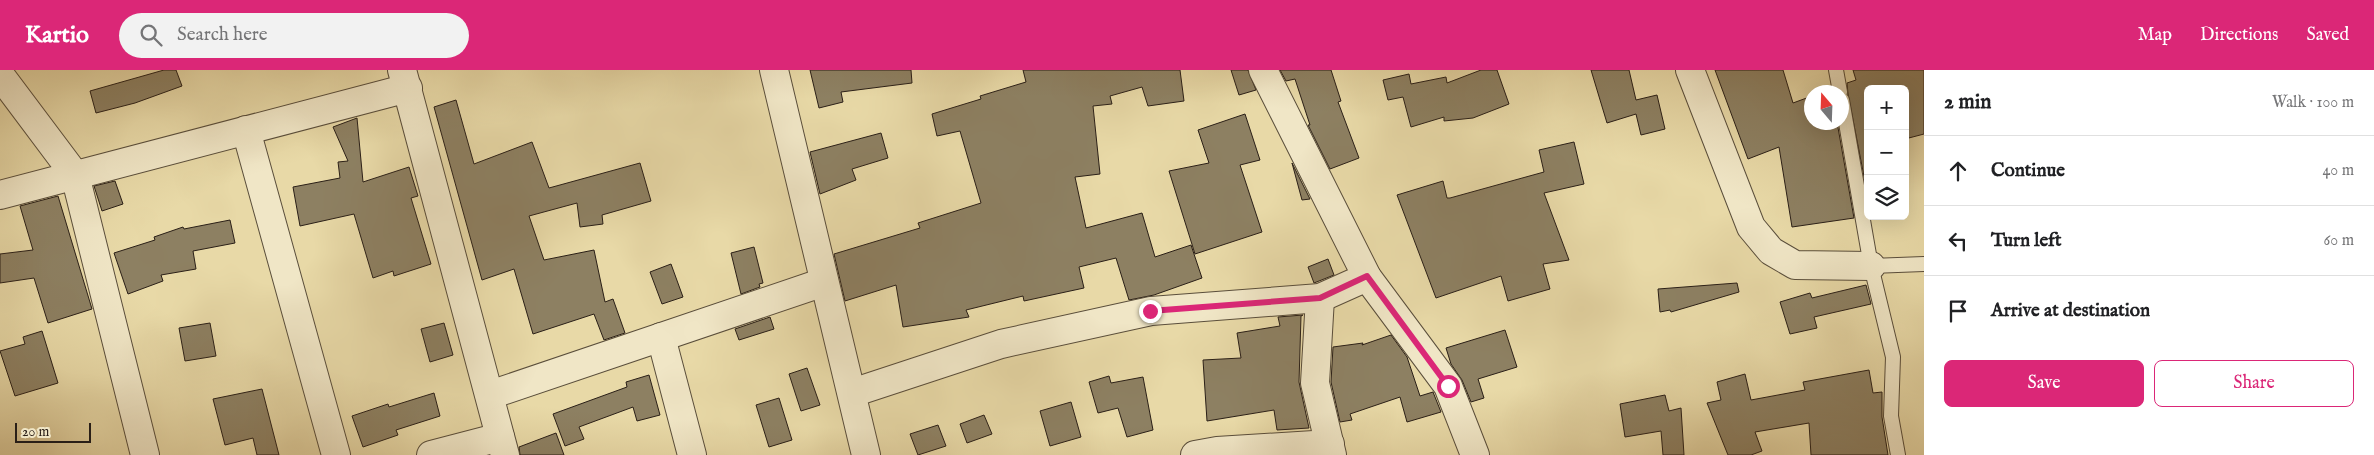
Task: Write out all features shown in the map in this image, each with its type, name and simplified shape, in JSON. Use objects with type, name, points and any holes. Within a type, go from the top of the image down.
[{"type":"street","points":[[774,70],[866,455]]},
{"type":"street","points":[[1263,70],[1367,276],[1448,386],[1475,455]]},
{"type":"street","points":[[1690,70],[1751,227],[1772,251],[1795,265],[1871,266]]},
{"type":"street","points":[[0,75],[76,175],[145,455]]},
{"type":"street","points":[[0,195],[246,130],[405,79],[502,446],[431,455]]},
{"type":"street","points":[[246,130],[336,455]]},
{"type":"street","points":[[852,393],[1001,344],[1150,311],[1320,298],[1367,276]]},
{"type":"street","points":[[490,395],[824,282]]},
{"type":"street","points":[[1195,455],[1217,451],[1331,450],[1315,383],[1320,298]]},
{"type":"street","points":[[661,337],[692,455]]},
{"type":"lane","points":[[1836,70],[1839,85]]},
{"type":"lane","points":[[1847,130],[1871,266],[1893,357],[1891,416],[1898,455]]},
{"type":"lane","points":[[1871,266],[1924,264]]},
{"type":"building","points":[[164,70],[176,70],[182,86],[135,103],[96,113],[90,91]]},
{"type":"building","points":[[810,70],[911,70],[912,83],[841,92],[843,102],[819,108]]},
{"type":"building","points":[[1023,70],[1180,70],[1184,101],[1148,106],[1142,87],[1110,96],[1112,104],[1093,106],[1100,174],[1075,177],[1086,228],[1142,213],[1155,257],[1191,245],[1202,278],[1154,295],[1129,300],[1116,258],[1079,267],[1084,288],[1024,301],[1023,296],[966,310],[969,317],[903,327],[896,285],[845,301],[834,254],[920,228],[918,223],[981,203],[960,131],[937,136],[932,114],[981,99],[980,96],[1026,82]]},
{"type":"building","points":[[1231,70],[1248,70],[1256,90],[1239,95]]},
{"type":"building","points":[[1280,70],[1331,70],[1341,101],[1338,102],[1359,158],[1330,169],[1308,125],[1310,125],[1295,79],[1286,81]]},
{"type":"building","points":[[1481,70],[1497,70],[1509,104],[1473,118],[1444,121],[1444,117],[1411,127],[1403,97],[1388,100],[1383,80],[1409,74],[1411,84],[1446,77],[1447,83]]},
{"type":"building","points":[[1591,70],[1629,70],[1636,100],[1657,95],[1665,129],[1641,135],[1636,114],[1607,123]]},
{"type":"building","points":[[1715,70],[1783,70],[1793,103],[1804,99],[1804,130],[1838,130],[1854,218],[1792,227],[1779,147],[1748,159]]},
{"type":"building","points":[[1853,70],[1924,70],[1924,134],[1909,138],[1909,85],[1864,85],[1864,176],[1849,99],[1849,85],[1847,83],[1856,80]]},
{"type":"building","points":[[456,100],[474,164],[532,142],[549,188],[640,163],[651,201],[602,215],[603,224],[580,227],[577,203],[529,216],[544,260],[594,250],[605,302],[613,299],[625,333],[604,340],[594,314],[533,334],[514,269],[482,280],[434,107]]},
{"type":"building","points":[[1245,114],[1260,160],[1240,165],[1262,232],[1195,254],[1169,171],[1209,163],[1198,130]]},
{"type":"building","points":[[357,118],[363,182],[409,167],[418,196],[411,198],[431,264],[394,276],[393,271],[373,278],[354,214],[300,226],[293,187],[340,178],[338,162],[348,161],[333,127]]},
{"type":"building","points":[[881,133],[888,158],[852,169],[856,180],[820,194],[810,152]]},
{"type":"building","points":[[1574,142],[1584,184],[1544,193],[1569,260],[1543,264],[1550,289],[1508,301],[1501,276],[1436,298],[1397,195],[1443,181],[1447,198],[1450,198],[1544,172],[1539,150]]},
{"type":"building","points":[[1292,163],[1310,199],[1302,200]]},
{"type":"building","points":[[115,181],[123,204],[102,211],[94,186]]},
{"type":"building","points":[[58,196],[92,309],[48,323],[34,278],[0,283],[0,254],[33,250],[20,206]]},
{"type":"building","points":[[230,220],[235,243],[193,251],[196,269],[161,275],[163,281],[128,294],[114,253],[155,240],[154,237],[183,227],[184,229]]},
{"type":"building","points":[[754,247],[763,283],[759,284],[760,287],[741,294],[731,253]]},
{"type":"building","points":[[1328,259],[1334,275],[1314,283],[1308,267]]},
{"type":"building","points":[[671,264],[683,297],[662,304],[650,272]]},
{"type":"building","points":[[1737,283],[1739,292],[1671,312],[1670,310],[1660,312],[1658,289]]},
{"type":"building","points":[[1866,285],[1871,304],[1814,317],[1817,328],[1790,334],[1780,302],[1810,293],[1812,298]]},
{"type":"building","points":[[1303,315],[1301,316],[1299,382],[1309,428],[1277,430],[1274,410],[1207,421],[1203,360],[1241,358],[1237,333],[1280,326],[1278,317]]},
{"type":"building","points":[[770,317],[774,329],[739,340],[735,329]]},
{"type":"building","points":[[210,323],[216,356],[185,361],[179,328]]},
{"type":"building","points":[[444,323],[453,355],[430,362],[421,329]]},
{"type":"building","points":[[1505,330],[1517,367],[1478,379],[1484,398],[1471,402],[1462,380],[1451,364],[1446,348]]},
{"type":"building","points":[[42,331],[58,383],[15,396],[0,351],[25,344],[23,337]]},
{"type":"building","points":[[1391,335],[1407,357],[1420,396],[1433,392],[1441,412],[1407,422],[1400,397],[1350,414],[1352,420],[1340,422],[1331,382],[1333,347],[1363,343],[1362,345]]},
{"type":"building","points":[[807,368],[820,405],[801,411],[789,374]]},
{"type":"building","points":[[1869,370],[1873,393],[1882,392],[1882,417],[1888,455],[1811,455],[1809,423],[1755,432],[1762,451],[1751,455],[1728,455],[1707,403],[1721,400],[1717,382],[1745,374],[1751,400],[1805,390],[1803,382]]},
{"type":"building","points":[[649,375],[660,415],[637,421],[633,407],[579,427],[584,439],[565,446],[553,414],[627,387],[626,382]]},
{"type":"building","points":[[1109,376],[1111,383],[1143,377],[1153,430],[1127,437],[1118,408],[1098,413],[1089,382]]},
{"type":"building","points":[[262,389],[279,455],[257,455],[253,438],[225,445],[213,399]]},
{"type":"building","points":[[434,393],[440,416],[396,430],[398,435],[363,447],[352,416],[388,404],[389,407]]},
{"type":"building","points":[[1665,395],[1669,411],[1681,408],[1684,455],[1663,455],[1661,431],[1625,437],[1620,404]]},
{"type":"building","points":[[779,398],[792,440],[769,447],[756,405]]},
{"type":"building","points":[[1071,402],[1081,437],[1050,446],[1040,411]]},
{"type":"building","points":[[984,415],[992,434],[967,443],[960,424]]},
{"type":"building","points":[[938,425],[946,446],[918,455],[910,434]]},
{"type":"building","points":[[556,433],[564,455],[520,455],[519,447]]},
{"type":"route","points":[[1150,311],[1320,298],[1367,276],[1448,386]]}]
